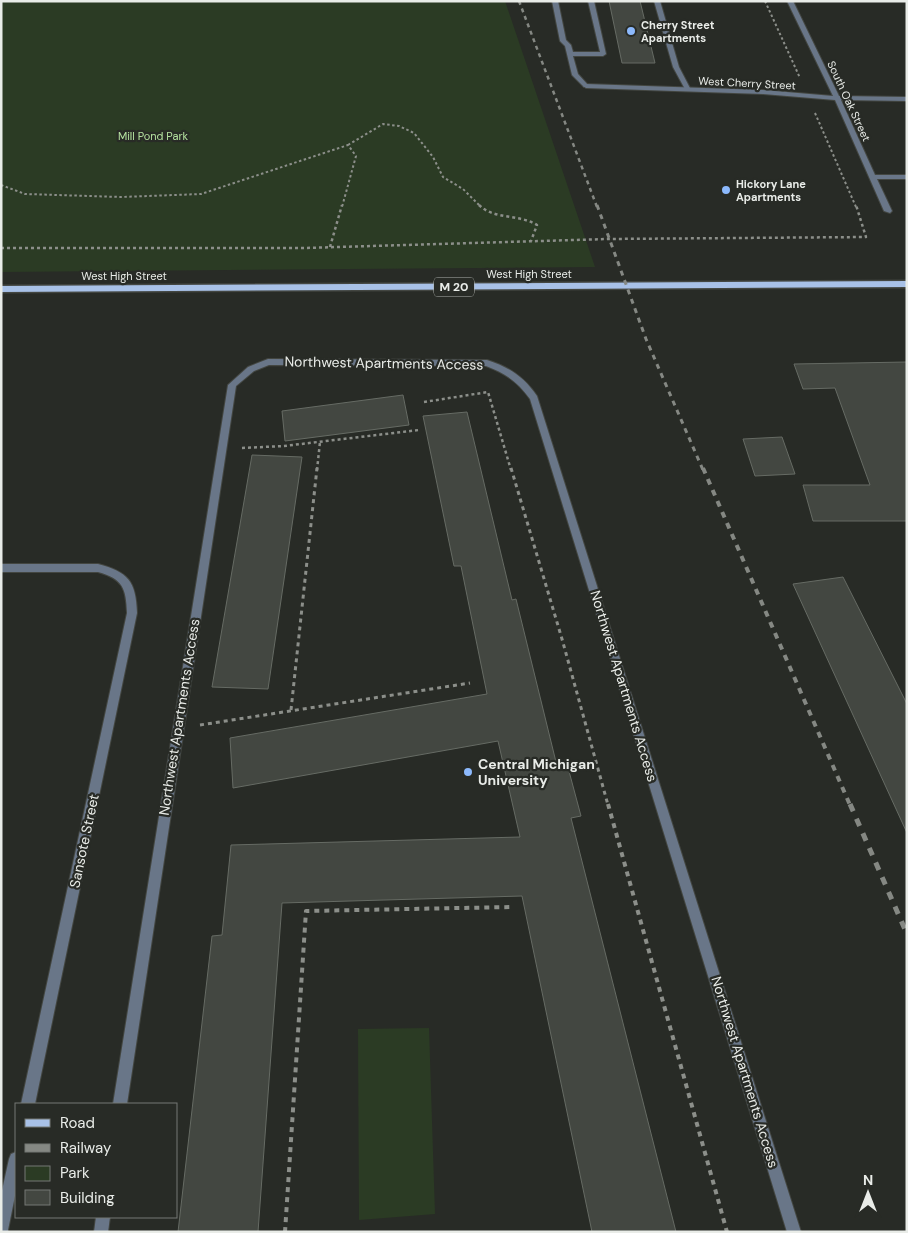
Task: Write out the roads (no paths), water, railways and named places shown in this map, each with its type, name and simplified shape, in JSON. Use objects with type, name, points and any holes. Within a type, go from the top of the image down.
[{"type":"main road","name":"West High Street","points":[[1,289],[907,284]]},
{"type":"street","points":[[554,1],[563,41],[568,45],[570,54],[603,54],[591,1]]},
{"type":"street","points":[[657,1],[676,68],[688,90]]},
{"type":"street","name":"South Oak Street","points":[[790,1],[837,98],[888,211]]},
{"type":"street","name":"West Cherry Street","points":[[570,54],[575,75],[586,86],[837,98],[907,98]]},
{"type":"street","points":[[873,177],[907,177]]},
{"type":"street","name":"Northwest Apartments Access","points":[[120,1103],[232,385],[250,369],[268,362],[487,362],[505,369],[523,382],[534,398],[794,1232]]},
{"type":"street","name":"Sansote Street","points":[[1,568],[98,568],[112,572],[124,579],[132,595],[132,613],[28,1103]]},
{"type":"street","points":[[1,1230],[15,1164]]},
{"type":"street","points":[[101,1232],[103,1218]]},
{"type":"railway","points":[[519,1],[597,207]]},
{"type":"railway","points":[[597,205],[646,339],[703,470]]},
{"type":"railway","points":[[703,468],[850,805]]},
{"type":"railway","points":[[850,804],[907,934]]},
{"type":"place","name":"Cherry Street Apartments","points":[[631,31]]},
{"type":"place","name":"Hickory Lane Apartments","points":[[726,190]]},
{"type":"place","name":"Central Michigan University","points":[[468,772]]},
{"type":"park label","name":"Mill Pond Park","points":[[153,136]]}]
